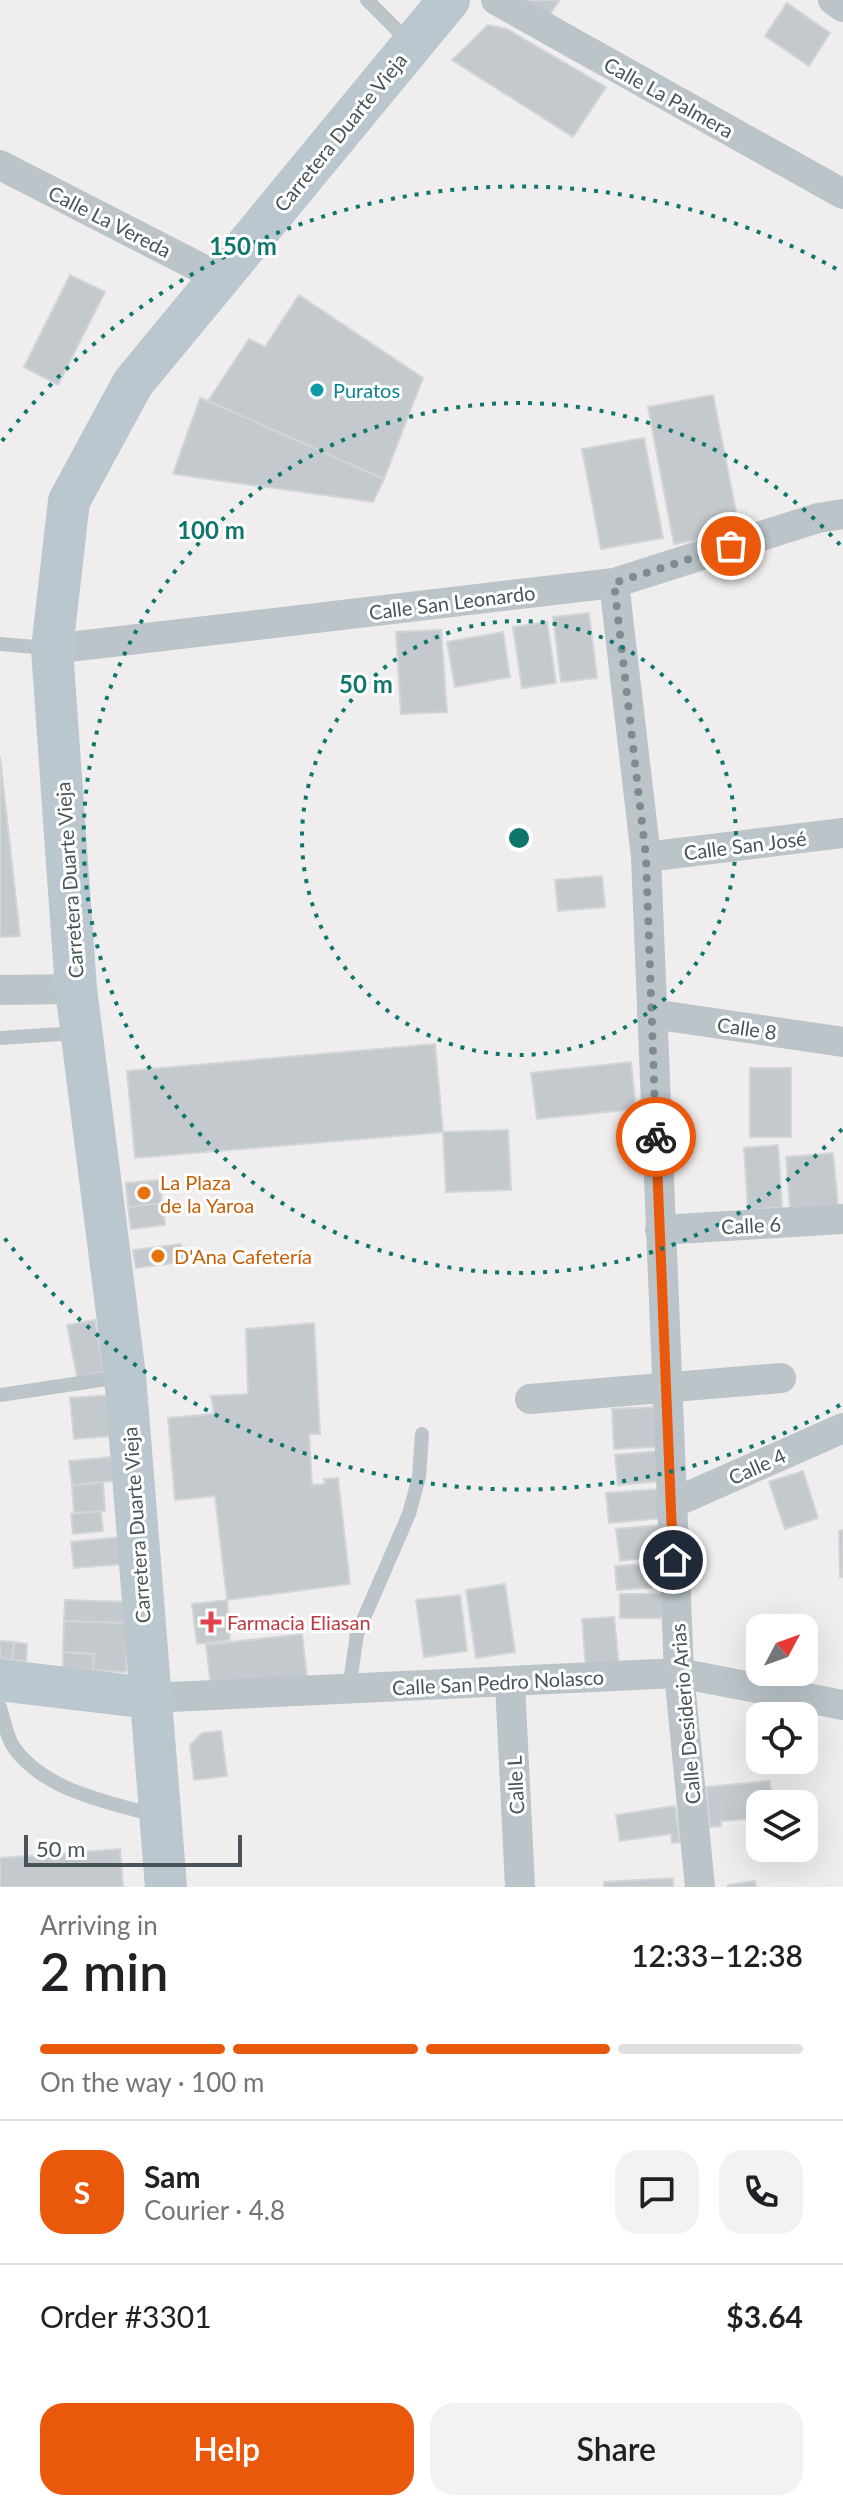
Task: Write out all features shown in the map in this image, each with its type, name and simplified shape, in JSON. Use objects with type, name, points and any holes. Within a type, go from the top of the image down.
[{"type":"main road","name":"Carretera Duarte Vieja","points":[[166,1887],[125,1376],[76,989],[52,649],[69,501],[133,383],[449,0]]},
{"type":"main road","points":[[0,1680],[149,1698]]},
{"type":"street","name":"Calle La Palmera","points":[[496,0],[843,194]]},
{"type":"street","points":[[833,0],[843,7]]},
{"type":"street","name":"Calle La Vereda","points":[[0,165],[220,278]]},
{"type":"street","name":"Calle San Leonardo","points":[[52,649],[614,583],[818,518],[843,514]]},
{"type":"street","name":"Calle Desiderio Arias","points":[[614,583],[646,857],[679,1673],[700,1887]]},
{"type":"street","name":"Calle San José","points":[[646,857],[843,833]]},
{"type":"street","points":[[0,990],[76,989]]},
{"type":"street","name":"Calle 8","points":[[652,1014],[843,1042]]},
{"type":"street","name":"Calle 6","points":[[660,1230],[843,1219]]},
{"type":"street","points":[[530,1399],[781,1378]]},
{"type":"street","name":"Calle 4","points":[[671,1504],[843,1428]]},
{"type":"street","name":"Calle San Pedro Nolasco","points":[[149,1698],[679,1673],[843,1705]]},
{"type":"street","name":"Calle L","points":[[510,1683],[520,1887]]},
{"type":"lane","points":[[367,0],[412,45]]},
{"type":"lane","points":[[0,644],[52,649]]},
{"type":"lane","points":[[0,1038],[82,1033]]},
{"type":"lane","points":[[0,1395],[125,1376]]},
{"type":"lane","points":[[349,1689],[357,1634],[409,1514],[419,1477],[422,1434]]},
{"type":"lane","points":[[0,1707],[13,1747],[39,1774],[80,1793],[159,1817]]},
{"type":"building","points":[[523,0],[560,0],[547,18]]},
{"type":"building","points":[[787,3],[830,33],[809,66],[765,36]]},
{"type":"building","points":[[488,25],[507,29],[606,87],[573,137],[452,60]]},
{"type":"building","points":[[70,275],[105,292],[58,385],[24,367]]},
{"type":"building","name":"Puratos","points":[[299,295],[423,378],[384,479],[208,401],[249,339],[265,347]]},
{"type":"building","points":[[713,395],[740,532],[674,544],[648,407]]},
{"type":"building","points":[[200,398],[384,479],[373,502],[173,474]]},
{"type":"building","points":[[644,438],[663,538],[601,549],[582,449]]},
{"type":"building","points":[[589,613],[597,678],[561,682],[553,617]]},
{"type":"building","points":[[547,622],[556,683],[522,688],[513,627]]},
{"type":"building","points":[[441,630],[447,712],[401,714],[396,632]]},
{"type":"building","points":[[503,632],[510,677],[455,687],[447,642]]},
{"type":"building","points":[[0,757],[20,936],[0,937]]},
{"type":"building","points":[[602,876],[605,907],[558,911],[555,880]]},
{"type":"building","points":[[435,1044],[443,1132],[135,1158],[127,1071]]},
{"type":"building","points":[[631,1062],[636,1109],[537,1119],[531,1073]]},
{"type":"building","points":[[750,1068],[791,1068],[791,1137],[750,1137]]},
{"type":"building","points":[[508,1130],[511,1190],[446,1192],[443,1132]]},
{"type":"building","points":[[778,1145],[782,1207],[748,1210],[744,1148]]},
{"type":"building","points":[[833,1153],[838,1205],[790,1208],[786,1157]]},
{"type":"building","name":"La Plaza de la Yaroa","points":[[160,1180],[162,1203],[128,1207],[126,1183]]},
{"type":"building","points":[[162,1203],[165,1225],[131,1229],[128,1207]]},
{"type":"building","name":"D'Ana Cafetería","points":[[181,1244],[183,1262],[136,1268],[133,1250]]},
{"type":"building","points":[[95,1320],[104,1372],[77,1377],[67,1325]]},
{"type":"building","points":[[314,1323],[320,1434],[309,1434],[312,1485],[325,1484],[324,1479],[338,1478],[350,1584],[227,1600],[215,1496],[175,1500],[168,1418],[214,1414],[211,1396],[248,1394],[246,1329]]},
{"type":"building","points":[[108,1395],[112,1436],[74,1439],[70,1398]]},
{"type":"building","points":[[654,1407],[656,1447],[614,1449],[612,1409]]},
{"type":"building","points":[[658,1451],[661,1481],[618,1485],[615,1455]]},
{"type":"building","points":[[111,1457],[113,1481],[72,1485],[69,1461]]},
{"type":"building","points":[[803,1471],[818,1518],[785,1529],[769,1482]]},
{"type":"building","points":[[103,1482],[105,1511],[74,1513],[72,1485]]},
{"type":"building","points":[[660,1489],[663,1518],[609,1523],[606,1493]]},
{"type":"building","points":[[101,1511],[103,1531],[73,1534],[71,1514]]},
{"type":"building","points":[[660,1525],[663,1556],[620,1561],[616,1529]]},
{"type":"building","points":[[843,1530],[843,1577],[840,1577],[839,1531]]},
{"type":"building","points":[[121,1537],[123,1564],[74,1568],[71,1542]]},
{"type":"building","points":[[659,1563],[661,1587],[617,1590],[615,1566]]},
{"type":"building","points":[[505,1584],[515,1652],[476,1658],[466,1590]]},
{"type":"building","points":[[620,1594],[662,1594],[662,1618],[620,1618]]},
{"type":"building","points":[[460,1595],[467,1651],[424,1657],[416,1600]]},
{"type":"building","points":[[65,1600],[129,1602],[128,1623],[64,1621]]},
{"type":"building","name":"Farmacia Eliasan","points":[[227,1600],[230,1640],[197,1644],[192,1604]]},
{"type":"building","points":[[614,1617],[619,1666],[586,1669],[582,1619]]},
{"type":"building","points":[[64,1621],[128,1623],[126,1672],[93,1670],[94,1654],[63,1652]]},
{"type":"building","points":[[302,1634],[307,1677],[211,1687],[206,1645]]},
{"type":"building","points":[[0,1641],[14,1642],[12,1660],[0,1658]]},
{"type":"building","points":[[14,1642],[27,1644],[26,1661],[12,1660]]},
{"type":"building","points":[[63,1652],[94,1654],[93,1670],[63,1668]]},
{"type":"building","points":[[221,1731],[227,1776],[194,1780],[190,1745],[202,1733]]},
{"type":"building","points":[[770,1781],[771,1790],[746,1790],[746,1819],[721,1821],[721,1826],[710,1827],[706,1787]]},
{"type":"building","points":[[675,1806],[680,1842],[672,1843],[671,1834],[620,1841],[616,1815]]},
{"type":"building","points":[[120,1849],[123,1887],[0,1887],[0,1858]]},
{"type":"building","points":[[673,1878],[673,1887],[604,1887],[604,1882]]},
{"type":"building","points":[[755,1881],[756,1887],[728,1887],[728,1885]]},
{"type":"way so far","points":[[656,1137],[646,857],[614,583],[731,546]]},
{"type":"place","name":"Puratos","points":[[317,390]]},
{"type":"place","name":"La Plaza de la Yaroa","points":[[144,1193]]},
{"type":"place","name":"D'Ana Cafetería","points":[[158,1256]]},
{"type":"place","name":"Farmacia Eliasan","points":[[211,1622]]},
{"type":"route","points":[[656,1137],[673,1560]]}]
